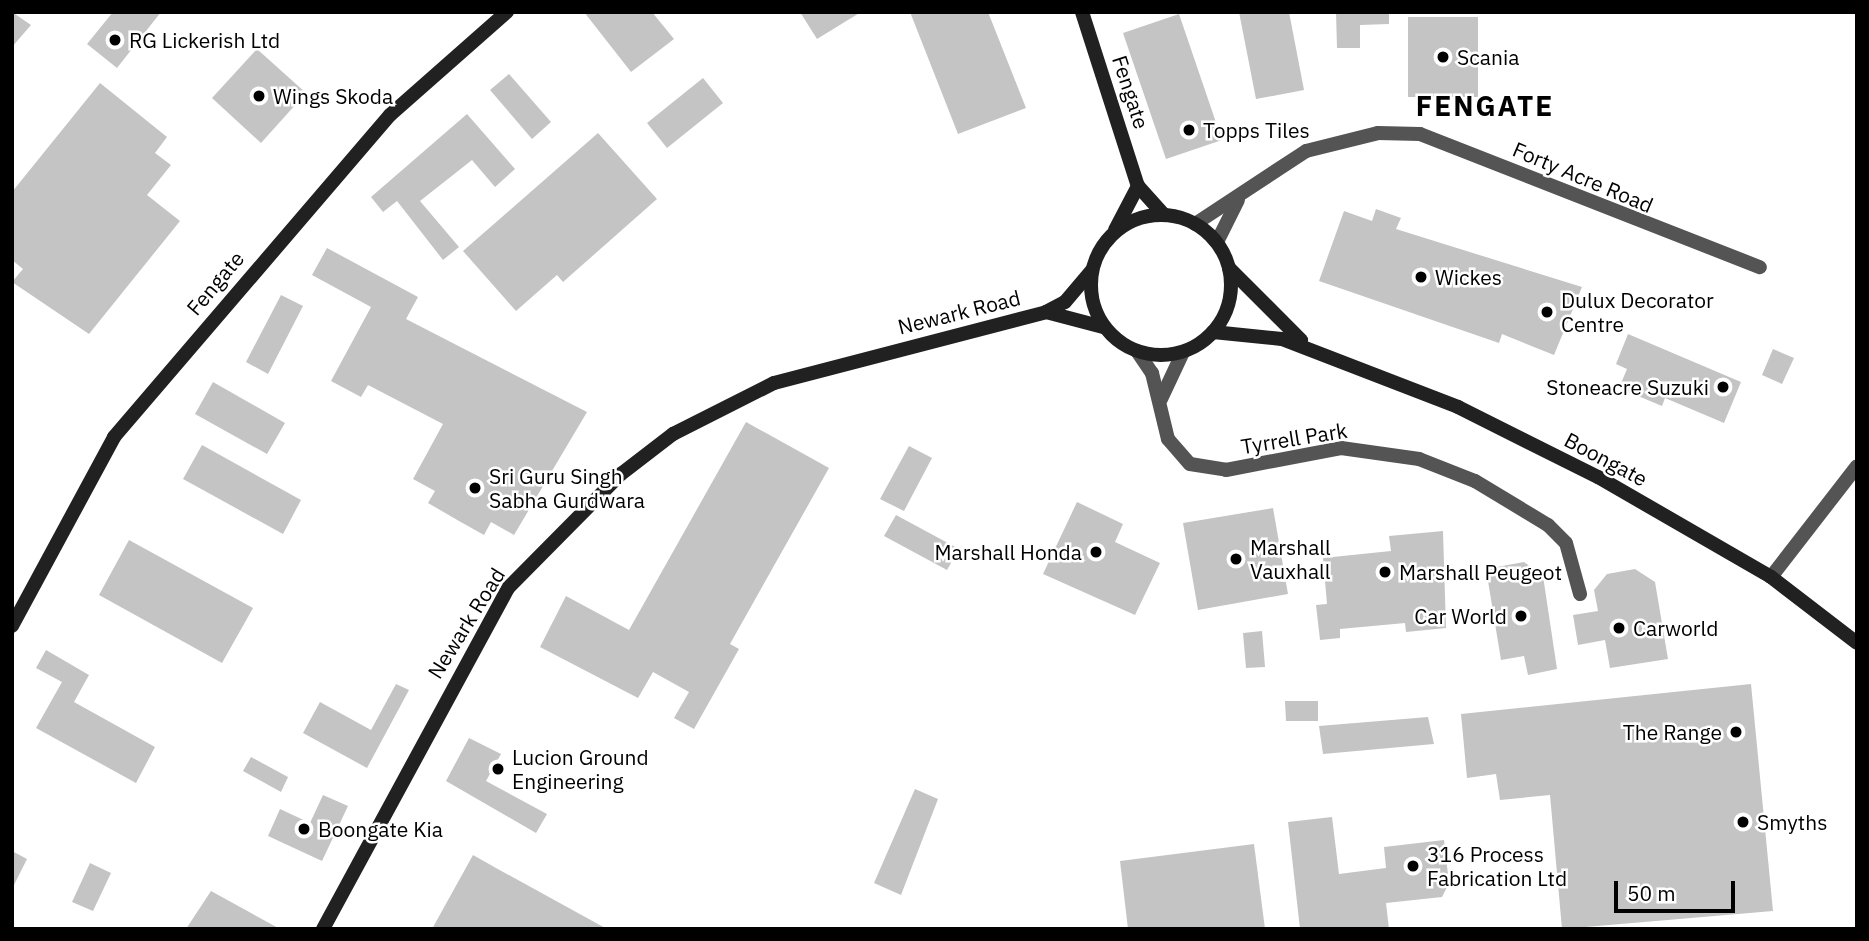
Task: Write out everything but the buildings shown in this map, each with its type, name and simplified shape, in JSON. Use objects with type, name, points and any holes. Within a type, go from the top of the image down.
[{"type":"street","name":"Fengate","points":[[12,626],[114,437],[390,115],[506,12]]},
{"type":"street","name":"Fengate","points":[[1082,12],[1139,186],[1164,215]]},
{"type":"street","name":"Forty Acre Road","points":[[1195,224],[1239,198],[1276,169],[1336,140],[1420,134],[1760,267]]},
{"type":"street","points":[[1139,186],[1092,270],[1095,310],[1105,327],[1137,351],[1183,352]]},
{"type":"street","points":[[1217,242],[1239,198]]},
{"type":"street","points":[[1112,234],[1146,216],[1164,215],[1195,224],[1217,242],[1228,267],[1229,301],[1213,332],[1183,352],[1161,399]]},
{"type":"street","name":"Boongate","points":[[1228,267],[1273,318],[1315,350]]},
{"type":"street","name":"Newark Road","points":[[323,929],[498,603],[546,545],[621,474],[673,434],[774,383],[1046,312],[1065,302],[1092,270]]},
{"type":"street","name":"Newark Road","points":[[1046,312],[1105,327]]},
{"type":"street","name":"Boongate","points":[[1213,332],[1258,334],[1315,350],[1458,407],[1598,477],[1771,577],[1857,643]]},
{"type":"street","name":"Tyrrell Park","points":[[1137,351],[1161,399],[1176,453],[1208,469],[1365,448],[1419,459],[1475,481],[1548,525],[1566,543],[1580,594]]},
{"type":"street","points":[[1771,577],[1857,466]]},
{"type":"place","name":"RG Lickerish Ltd","points":[[115,40]]},
{"type":"place","name":"Scania","points":[[1443,57]]},
{"type":"place","name":"Wings Skoda","points":[[259,96]]},
{"type":"place","name":"Topps Tiles","points":[[1189,130]]},
{"type":"place","name":"Wickes","points":[[1421,277]]},
{"type":"place","name":"Dulux Decorator Centre","points":[[1547,312]]},
{"type":"place","name":"Stoneacre Suzuki","points":[[1723,387]]},
{"type":"place","name":"Sri Guru Singh Sabha Gurdwara","points":[[475,488]]},
{"type":"place","name":"Marshall Honda","points":[[1096,552]]},
{"type":"place","name":"Marshall Vauxhall","points":[[1236,559]]},
{"type":"place","name":"Marshall Peugeot","points":[[1385,572]]},
{"type":"place","name":"Car World","points":[[1521,616]]},
{"type":"place","name":"Carworld","points":[[1619,628]]},
{"type":"place","name":"The Range","points":[[1736,732]]},
{"type":"place","name":"Lucion Ground Engineering","points":[[498,769]]},
{"type":"place","name":"Smyths","points":[[1743,822]]},
{"type":"place","name":"Boongate Kia","points":[[304,829]]},
{"type":"place","name":"316 Process Fabrication Ltd","points":[[1413,866]]},
{"type":"district","name":"FENGATE","points":[[1485,106]]}]
